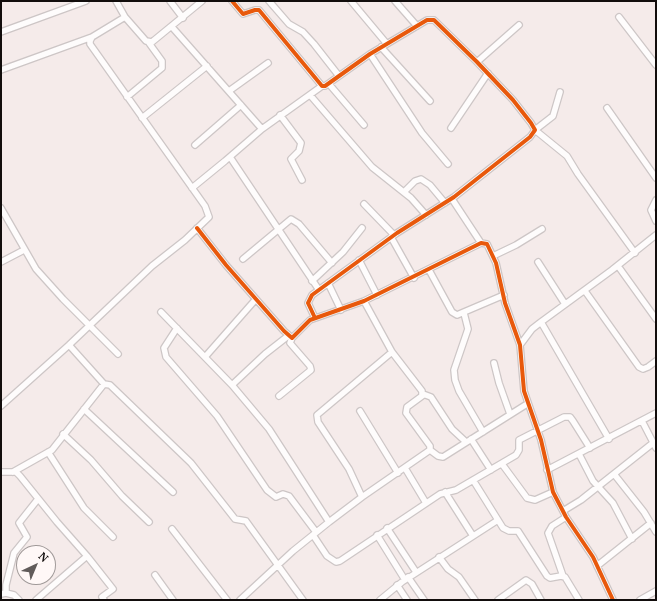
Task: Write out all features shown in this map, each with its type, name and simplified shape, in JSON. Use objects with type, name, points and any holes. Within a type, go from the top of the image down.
[{"type":"street","points":[[1,32],[86,1]]},
{"type":"street","points":[[116,1],[125,16],[149,43],[162,61],[162,68],[127,97]]},
{"type":"street","points":[[170,1],[183,18]]},
{"type":"street","points":[[149,43],[156,40],[202,1]]},
{"type":"street","points":[[232,1],[243,14],[258,10],[322,86]]},
{"type":"street","points":[[269,1],[289,24],[303,32],[339,76]]},
{"type":"street","points":[[351,1],[387,44]]},
{"type":"street","points":[[395,1],[417,26]]},
{"type":"street","points":[[1,70],[92,37],[125,16]]},
{"type":"street","points":[[619,17],[656,65]]},
{"type":"street","points":[[192,188],[280,115],[322,86],[329,84],[370,54],[430,19],[434,20],[488,72],[513,100],[535,130],[567,156],[578,174],[635,253]]},
{"type":"street","points":[[477,62],[519,25]]},
{"type":"street","points":[[172,27],[262,129]]},
{"type":"street","points":[[1,406],[69,345],[152,266],[185,240],[209,217],[208,211],[94,51],[90,41],[92,37]]},
{"type":"street","points":[[381,47],[430,101]]},
{"type":"street","points":[[370,54],[422,133],[448,164]]},
{"type":"street","points":[[230,91],[268,63]]},
{"type":"street","points":[[142,118],[207,66]]},
{"type":"street","points":[[451,128],[488,72]]},
{"type":"street","points":[[329,84],[364,124]]},
{"type":"street","points":[[315,318],[308,303],[312,295],[392,236],[452,198],[530,137],[535,130],[553,116],[560,92]]},
{"type":"street","points":[[310,95],[372,167],[404,192],[426,215]]},
{"type":"street","points":[[194,145],[241,105]]},
{"type":"street","points":[[607,108],[656,178]]},
{"type":"street","points":[[280,115],[301,143],[299,151],[291,160],[302,180]]},
{"type":"street","points":[[230,157],[319,290]]},
{"type":"street","points":[[404,192],[415,181],[421,179],[430,185],[445,203]]},
{"type":"street","points":[[452,198],[481,243]]},
{"type":"street","points":[[656,200],[651,210],[656,221]]},
{"type":"street","points":[[364,204],[392,236],[414,278]]},
{"type":"street","points":[[1,208],[38,272],[63,300],[90,324],[118,354]]},
{"type":"street","points":[[243,259],[291,219],[332,262]]},
{"type":"street","points":[[197,228],[226,265],[290,337],[290,343],[310,366],[311,370],[279,396]]},
{"type":"street","points":[[312,281],[332,262],[362,228]]},
{"type":"street","points":[[493,256],[516,245],[542,229]]},
{"type":"street","points":[[520,345],[532,329],[618,266],[656,235]]},
{"type":"street","points":[[232,384],[265,354],[290,337],[310,320],[364,301],[414,278],[481,243],[487,244],[493,256],[520,345],[522,380],[527,404],[538,430],[553,492],[566,517],[598,566],[613,600]]},
{"type":"street","points":[[1,262],[24,250]]},
{"type":"street","points":[[359,260],[377,295]]},
{"type":"street","points":[[538,262],[565,304]]},
{"type":"street","points":[[618,266],[656,319]]},
{"type":"street","points":[[429,270],[452,312],[457,315],[504,296]]},
{"type":"street","points":[[328,283],[341,310]]},
{"type":"street","points":[[584,291],[639,367],[643,369],[656,361]]},
{"type":"street","points":[[205,357],[256,299]]},
{"type":"street","points":[[364,301],[392,352],[423,394],[431,397],[452,429],[469,441],[491,470]]},
{"type":"street","points":[[161,312],[232,384],[269,429],[329,522]]},
{"type":"street","points":[[464,313],[468,329],[454,370],[455,380],[459,391],[483,432]]},
{"type":"street","points":[[541,322],[609,439]]},
{"type":"street","points":[[177,328],[164,348],[166,358],[217,416],[267,490],[276,497],[286,494],[314,534],[327,556],[336,562],[346,557],[377,534],[440,494],[456,490],[502,464],[519,453],[519,440],[564,417],[570,417],[590,448]]},
{"type":"street","points":[[69,345],[104,384],[110,385],[191,463],[234,519],[246,521],[303,600]]},
{"type":"street","points":[[362,497],[349,469],[318,422],[318,415],[392,352]]},
{"type":"street","points":[[494,363],[499,383],[510,414]]},
{"type":"street","points":[[13,472],[48,452],[55,446],[104,384]]},
{"type":"street","points":[[423,394],[420,398],[407,407],[406,413],[430,446],[430,450],[438,456],[443,457],[527,404]]},
{"type":"street","points":[[84,408],[173,492]]},
{"type":"street","points":[[360,411],[398,473]]},
{"type":"street","points":[[547,470],[609,439],[656,413]]},
{"type":"street","points":[[563,511],[581,500],[614,474],[655,446],[642,421]]},
{"type":"street","points":[[63,434],[91,460],[122,496],[149,522]]},
{"type":"street","points":[[240,600],[329,522],[362,497],[430,450]]},
{"type":"street","points":[[48,452],[84,508],[113,537]]},
{"type":"street","points":[[579,454],[598,487],[613,503],[632,539]]},
{"type":"street","points":[[502,464],[527,498],[535,500],[553,492]]},
{"type":"street","points":[[405,468],[426,503]]},
{"type":"street","points":[[1,472],[13,472],[20,476],[87,556],[113,589],[102,597],[104,600]]},
{"type":"street","points":[[614,474],[630,492],[656,532]]},
{"type":"street","points":[[473,480],[498,520],[506,530],[518,531],[548,577],[552,578],[563,576]]},
{"type":"street","points":[[445,492],[473,536]]},
{"type":"street","points":[[19,600],[14,595],[4,593],[14,553],[27,537],[19,523],[38,498]]},
{"type":"street","points":[[566,517],[552,526],[548,533],[563,576],[579,600]]},
{"type":"street","points":[[380,600],[407,578],[498,520]]},
{"type":"street","points":[[598,566],[651,523]]},
{"type":"street","points":[[387,528],[416,572]]},
{"type":"street","points":[[172,529],[227,600]]},
{"type":"street","points":[[377,534],[424,600]]},
{"type":"street","points":[[36,600],[87,556]]},
{"type":"street","points":[[439,557],[452,572],[460,577],[475,600]]},
{"type":"street","points":[[154,575],[173,600]]},
{"type":"street","points":[[498,600],[526,580],[532,584],[541,600]]},
{"type":"street","points":[[397,586],[407,600]]},
{"type":"street","points":[[640,600],[656,591]]},
{"type":"cycle path","points":[[232,1],[243,14],[259,10],[322,86],[325,86],[370,54],[427,20],[434,20],[513,100],[535,130],[530,137],[454,197],[397,233],[312,295],[308,303],[315,318]]},
{"type":"cycle path","points":[[197,228],[226,265],[284,331],[292,338],[310,320],[364,301],[481,243],[487,244],[496,263],[505,303],[520,345],[524,391],[541,440],[553,492],[566,517],[593,557],[613,600]]}]
